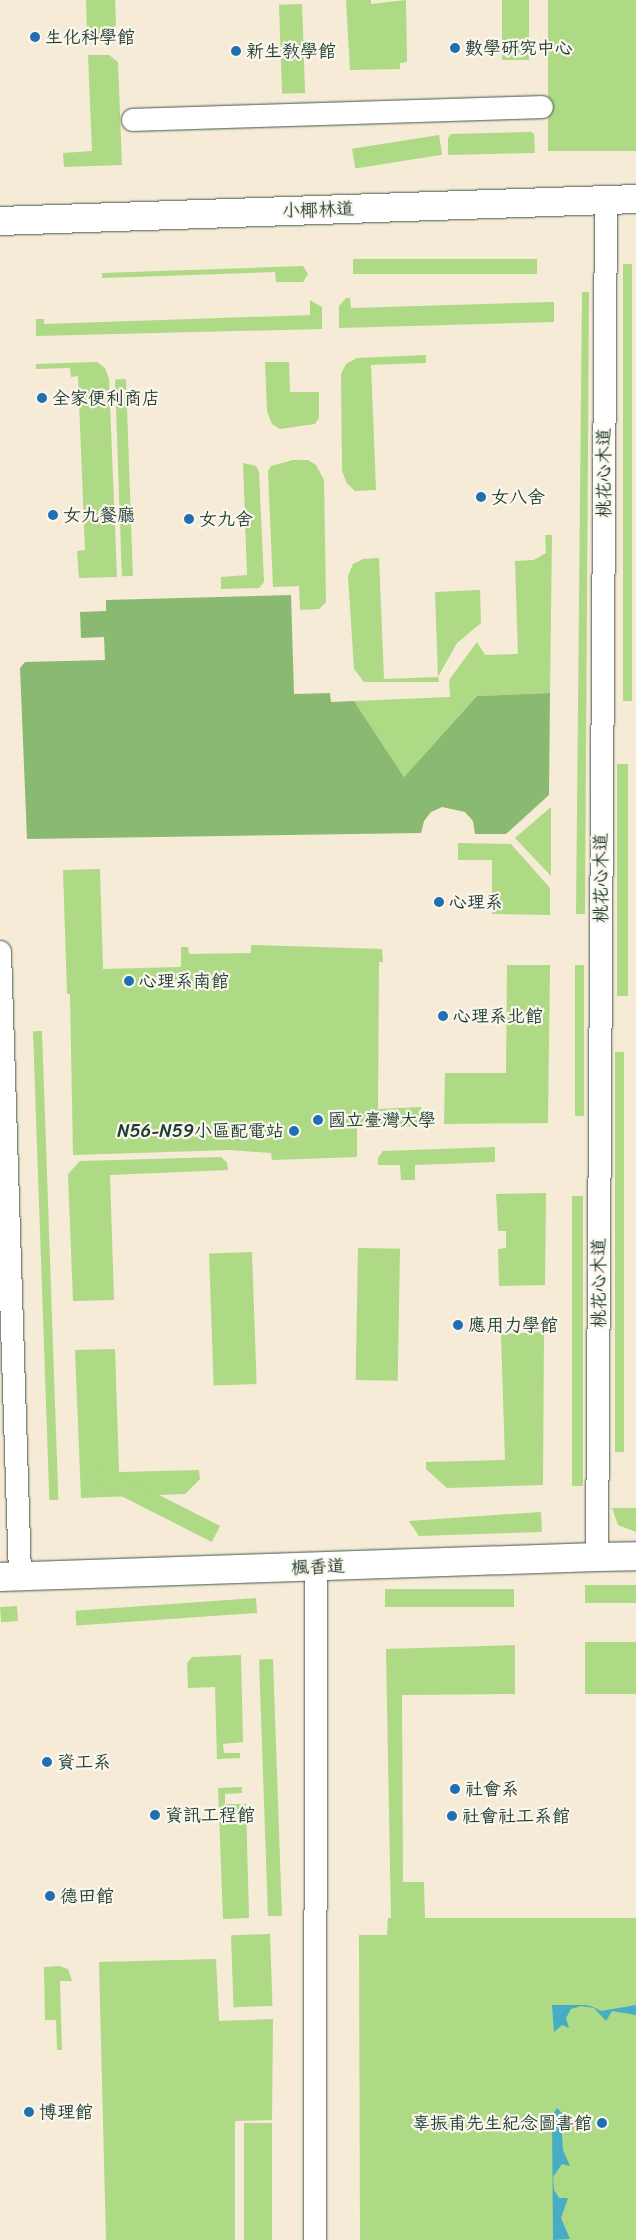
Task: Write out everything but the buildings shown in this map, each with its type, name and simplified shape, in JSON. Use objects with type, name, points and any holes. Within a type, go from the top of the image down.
[{"type":"street","name":"小椰林道","points":[[0,221],[636,199]]},
{"type":"street","name":"楓香道","points":[[10,1577],[636,1556]]},
{"type":"lane","points":[[134,120],[542,107]]},
{"type":"lane","name":"桃花心木道","points":[[597,1557],[606,199]]},
{"type":"lane","points":[[0,952],[10,1577]]},
{"type":"lane","points":[[315,2240],[316,1567]]},
{"type":"green space","points":[[86,0],[115,0],[116,25],[109,34],[87,35]]},
{"type":"green space","points":[[346,0],[371,0],[371,4],[406,0],[407,62],[400,63],[400,69],[350,70]]},
{"type":"green space","points":[[502,0],[529,0],[529,60],[502,60]]},
{"type":"green space","points":[[548,0],[636,0],[636,151],[548,151]]},
{"type":"green space","points":[[302,4],[305,93],[282,94],[279,5]]},
{"type":"green space","points":[[88,55],[109,55],[118,62],[122,165],[64,167],[63,153],[92,151]]},
{"type":"green space","points":[[531,132],[534,134],[535,153],[448,155],[448,138],[451,134]]},
{"type":"green space","points":[[439,135],[442,155],[355,169],[352,149]]},
{"type":"green space","points":[[353,259],[537,259],[537,274],[353,274]]},
{"type":"green space","points":[[623,264],[632,264],[632,701],[623,701]]},
{"type":"green space","points":[[303,266],[308,274],[303,282],[276,282],[275,272],[102,278],[102,273]]},
{"type":"green space","points":[[582,292],[589,292],[585,914],[576,914]]},
{"type":"green space","points":[[346,298],[350,298],[351,308],[554,302],[554,322],[339,328],[339,306]]},
{"type":"green space","points":[[310,300],[322,307],[322,329],[36,336],[36,319],[44,319],[44,324],[310,315]]},
{"type":"green space","points":[[426,355],[426,363],[371,365],[376,490],[355,491],[346,482],[342,470],[341,374],[346,364],[357,358]]},
{"type":"green space","points":[[97,362],[105,368],[109,379],[117,577],[79,578],[77,551],[85,550],[78,376],[71,377],[70,368],[36,369],[36,364]]},
{"type":"green space","points":[[265,362],[289,362],[290,392],[319,392],[319,418],[315,424],[280,429],[272,424],[267,411]]},
{"type":"green space","points":[[115,379],[126,379],[133,576],[122,576]]},
{"type":"green space","points":[[293,460],[308,460],[316,465],[324,480],[326,602],[319,609],[300,610],[299,586],[273,587],[268,471],[271,466]]},
{"type":"green space","points":[[243,463],[256,466],[259,472],[264,582],[259,588],[221,589],[221,577],[247,575]]},
{"type":"green space","points":[[545,535],[552,535],[550,693],[477,696],[404,777],[354,701],[450,697],[449,680],[477,642],[485,655],[518,654],[515,561],[534,560],[546,553]]},
{"type":"green space","points":[[379,558],[384,679],[438,677],[439,682],[364,682],[354,669],[348,576],[353,564],[363,559]]},
{"type":"green space","points":[[480,590],[481,623],[457,643],[438,677],[435,592]]},
{"type":"green space","points":[[291,595],[294,694],[330,693],[331,702],[354,701],[404,777],[477,696],[550,693],[549,795],[506,834],[475,834],[473,821],[465,812],[442,807],[431,812],[424,821],[421,833],[27,839],[20,668],[25,662],[105,660],[104,637],[81,638],[80,612],[106,611],[106,600]]},
{"type":"green space","points":[[617,764],[628,764],[628,996],[617,996]]},
{"type":"green space","points":[[551,807],[551,876],[515,838]]},
{"type":"green space","points":[[458,843],[511,844],[550,888],[550,915],[492,914],[492,860],[458,860]]},
{"type":"green space","points":[[100,869],[103,969],[181,967],[181,947],[188,947],[189,954],[251,953],[251,945],[382,949],[383,962],[379,962],[378,1109],[421,1107],[421,1126],[357,1128],[357,1157],[272,1160],[271,1153],[229,1150],[73,1155],[70,994],[67,994],[63,870]]},
{"type":"green space","points":[[507,965],[550,965],[548,1123],[444,1124],[445,1073],[506,1073]]},
{"type":"green space","points":[[575,965],[584,965],[584,1116],[575,1116]]},
{"type":"green space","points":[[33,1031],[42,1031],[58,1500],[49,1500]]},
{"type":"green space","points":[[615,1052],[624,1052],[624,1452],[615,1452]]},
{"type":"green space","points":[[495,1147],[495,1162],[415,1165],[415,1180],[401,1180],[400,1165],[378,1165],[378,1158],[383,1151]]},
{"type":"green space","points":[[221,1157],[227,1163],[228,1170],[110,1175],[114,1300],[73,1301],[68,1174],[80,1161]]},
{"type":"green space","points":[[546,1193],[545,1285],[499,1286],[498,1249],[506,1248],[506,1231],[498,1231],[496,1194]]},
{"type":"green space","points":[[572,1196],[583,1196],[583,1486],[572,1486]]},
{"type":"green space","points":[[358,1248],[400,1249],[398,1381],[356,1380]]},
{"type":"green space","points":[[252,1252],[257,1384],[214,1385],[209,1254]]},
{"type":"green space","points":[[544,1332],[543,1485],[447,1488],[426,1469],[426,1462],[505,1460],[501,1334]]},
{"type":"green space","points":[[115,1349],[119,1472],[199,1470],[200,1479],[185,1494],[81,1498],[75,1350]]},
{"type":"green space","points":[[95,1462],[220,1526],[212,1542],[87,1478]]},
{"type":"green space","points":[[612,1508],[636,1508],[636,1532],[618,1525]]},
{"type":"green space","points":[[541,1512],[542,1532],[419,1536],[409,1521]]},
{"type":"green space","points":[[585,1585],[636,1585],[636,1603],[585,1603]]},
{"type":"green space","points":[[385,1589],[514,1589],[514,1607],[385,1607]]},
{"type":"green space","points":[[256,1598],[257,1613],[76,1626],[75,1611]]},
{"type":"green space","points":[[17,1606],[18,1621],[1,1622],[0,1607]]},
{"type":"green space","points":[[585,1642],[636,1642],[636,1694],[585,1694]]},
{"type":"green space","points":[[515,1645],[515,1694],[402,1695],[403,1882],[424,1882],[425,1918],[636,1918],[636,2240],[360,2240],[359,1935],[387,1935],[388,1918],[391,1918],[386,1649]]},
{"type":"green space","points":[[241,1655],[243,1742],[223,1744],[224,1753],[240,1753],[240,1758],[217,1759],[215,1687],[188,1688],[187,1663],[192,1657]]},
{"type":"green space","points":[[259,1659],[273,1659],[282,1916],[268,1916]]},
{"type":"green space","points":[[242,1787],[242,1793],[225,1794],[225,1804],[246,1804],[249,1918],[223,1919],[218,1788]]},
{"type":"green space","points":[[270,1934],[273,2006],[234,2007],[231,1935]]},
{"type":"green space","points":[[216,1959],[219,2021],[273,2019],[272,2120],[235,2121],[235,2240],[106,2240],[99,1962]]},
{"type":"green space","points":[[59,1966],[68,1969],[72,1981],[60,1981],[62,2050],[57,2050],[56,2020],[45,2020],[44,1967]]},
{"type":"green space","points":[[244,2123],[272,2123],[272,2240],[244,2240]]},
{"type":"water","points":[[552,2005],[586,2005],[593,2007],[601,2011],[636,2005],[636,2015],[612,2011],[606,2021],[594,2008],[581,2006],[571,2009],[566,2018],[569,2028],[562,2025],[554,2032]]},
{"type":"water","points":[[557,2108],[570,2121],[564,2124],[562,2135],[563,2150],[570,2166],[562,2164],[553,2177],[554,2190],[559,2198],[568,2198],[561,2218],[570,2239],[553,2240],[552,2116]]},
{"type":"place","name":"生化科學館","points":[[35,37]]},
{"type":"place","name":"數學研究中心","points":[[455,48]]},
{"type":"place","name":"新生教學館","points":[[236,51]]},
{"type":"place","name":"全家便利商店","points":[[42,398]]},
{"type":"place","name":"女八舍","points":[[481,497]]},
{"type":"place","name":"女九餐廳","points":[[53,515]]},
{"type":"place","name":"女九舍","points":[[189,519]]},
{"type":"place","name":"心理系","points":[[439,902]]},
{"type":"place","name":"心理系南館","points":[[129,981]]},
{"type":"place","name":"心理系北館","points":[[443,1016]]},
{"type":"place","name":"國立臺灣大學","points":[[318,1120]]},
{"type":"place","name":"N56-N59小區配電站","points":[[294,1131]]},
{"type":"place","name":"應用力學館","points":[[458,1325]]},
{"type":"place","name":"資工系","points":[[47,1762]]},
{"type":"place","name":"社會系","points":[[455,1789]]},
{"type":"place","name":"資訊工程館","points":[[155,1815]]},
{"type":"place","name":"社會社工系館","points":[[452,1816]]},
{"type":"place","name":"德田館","points":[[50,1896]]},
{"type":"place","name":"博理館","points":[[29,2112]]},
{"type":"place","name":"辜振甫先生紀念圖書館","points":[[602,2123]]}]
